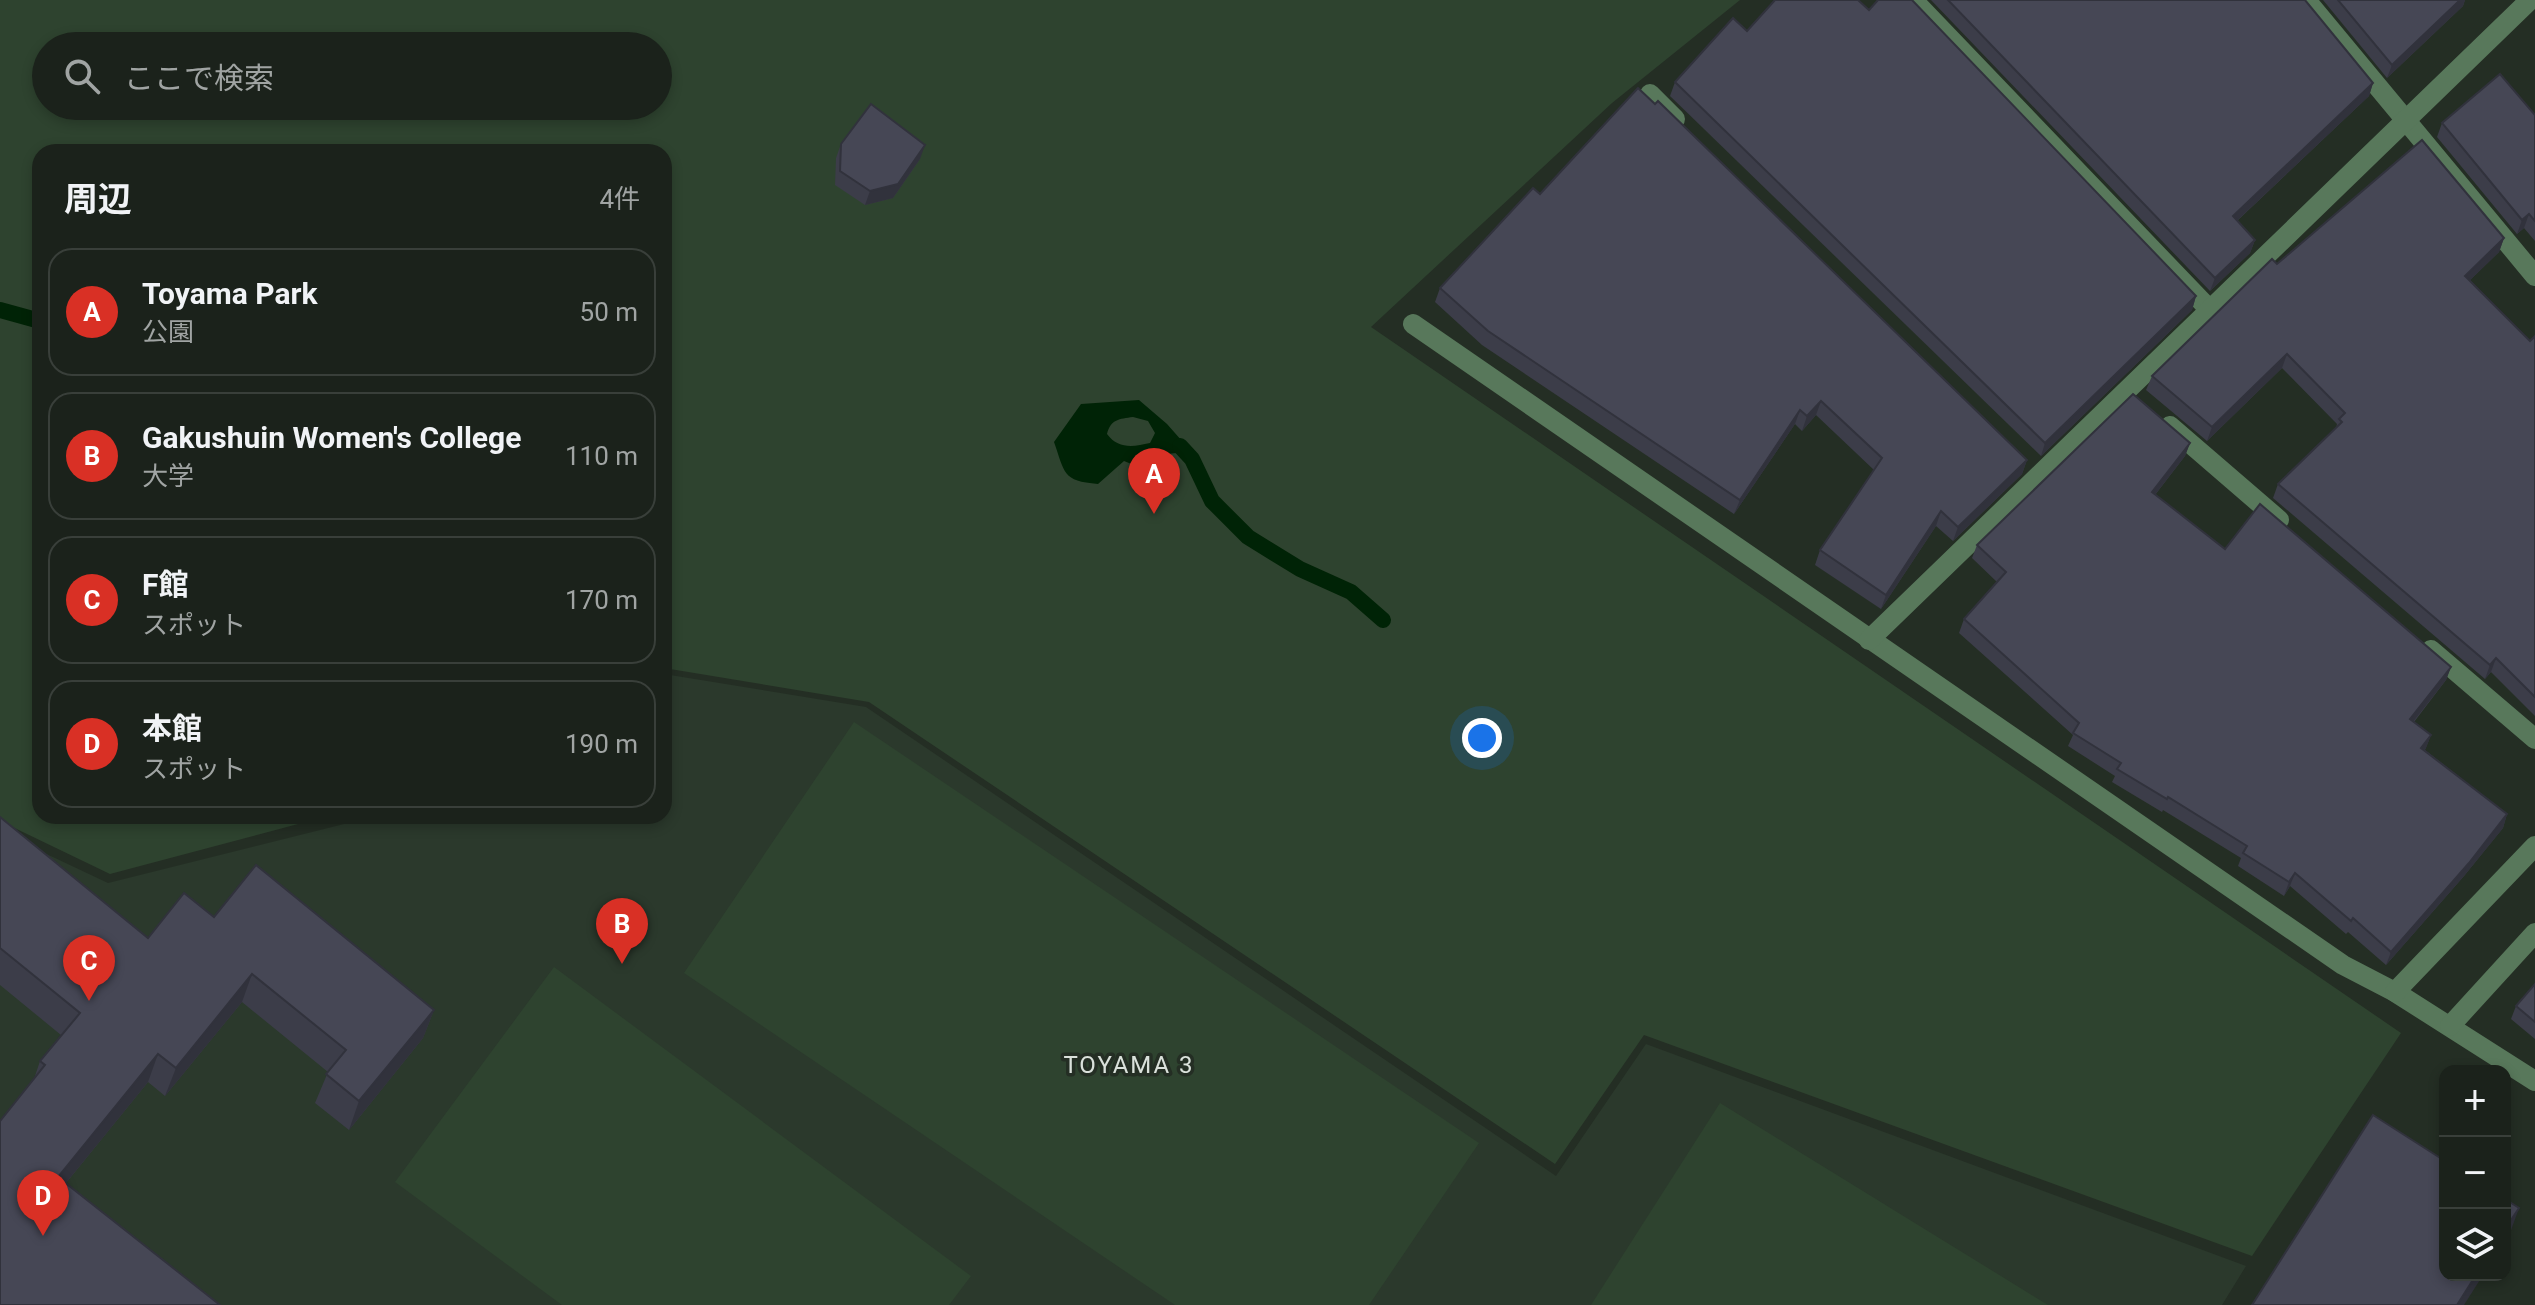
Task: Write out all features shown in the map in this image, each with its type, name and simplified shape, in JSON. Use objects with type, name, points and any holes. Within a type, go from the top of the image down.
[{"type":"street","points":[[1913,0],[2210,310]]},
{"type":"street","points":[[2306,0],[2535,276]]},
{"type":"street","points":[[1869,640],[2036,469],[2139,400],[2210,310],[2530,0]]},
{"type":"street","points":[[1650,94],[1694,138]]},
{"type":"street","points":[[1413,324],[2343,965],[2395,992],[2535,1081]]},
{"type":"street","points":[[2139,400],[2295,534]]},
{"type":"street","points":[[2415,636],[2535,739]]},
{"type":"street","points":[[2395,992],[2535,846]]},
{"type":"street","points":[[2450,1026],[2535,933]]},
{"type":"shaded area","points":[[0,0],[1740,0],[1612,103],[1371,327],[2401,1033],[2252,1256],[1644,1035],[1555,1164],[869,702],[672,669],[672,144],[32,144],[32,824],[298,824],[110,874],[0,821]]},
{"type":"shaded area","points":[[1139,400],[1182,441],[1177,453],[1139,467],[1124,461],[1098,484],[1071,478],[1063,468],[1054,442],[1081,404]],"holes":[[[1133,417],[1148,421],[1155,433],[1150,443],[1126,446],[1107,434],[1111,425],[1120,419]]]},
{"type":"shaded area","points":[[672,675],[866,707],[1556,1176],[1646,1044],[2246,1266],[2222,1305],[0,1305],[0,832],[108,883],[344,824],[672,824]]},
{"type":"shaded area","points":[[854,722],[1479,1143],[1369,1305],[1175,1305],[684,973]]},
{"type":"shaded area","points":[[554,967],[971,1276],[949,1305],[562,1305],[395,1182]]},
{"type":"shaded area","points":[[1720,1103],[2048,1305],[1591,1305]]},
{"type":"building","points":[[1775,0],[1858,0],[1869,10],[1878,0],[1912,0],[2196,296],[2045,443],[1675,82],[1733,18],[1747,31]]},
{"type":"building","points":[[1948,0],[2305,0],[2373,83],[2233,216],[2255,240],[2215,278]]},
{"type":"building","points":[[2338,0],[2460,0],[2392,65]]},
{"type":"building","points":[[2500,74],[2535,115],[2535,221],[2529,214],[2522,220],[2442,123]]},
{"type":"building","points":[[1638,88],[1655,104],[1658,101],[2027,460],[1958,527],[1941,511],[1886,595],[1820,550],[1882,458],[1821,401],[1807,416],[1800,410],[1740,500],[1488,331],[1440,288],[1533,188],[1540,194]]},
{"type":"building","points":[[871,104],[925,145],[898,184],[870,191],[840,171],[841,144]]},
{"type":"building","points":[[2422,140],[2504,238],[2465,276],[2530,341],[2535,336],[2535,697],[2496,658],[2490,665],[2278,484],[2342,422],[2339,419],[2345,413],[2287,354],[2212,427],[2152,376],[2272,259],[2277,264]]},
{"type":"building","points":[[2133,394],[2190,443],[2152,492],[2225,549],[2260,504],[2451,667],[2410,719],[2431,735],[2421,748],[2507,814],[2469,863],[2391,952],[2295,873],[2289,882],[2243,853],[2247,846],[2117,769],[2121,763],[2073,733],[2079,723],[1964,619],[2006,572],[1977,545]]},
{"type":"building","points":[[0,817],[148,938],[184,893],[214,917],[256,865],[434,1010],[359,1101],[326,1074],[346,1050],[252,974],[176,1068],[158,1054],[58,1177],[220,1305],[0,1305],[0,1121],[45,1065],[40,1061],[80,1013],[0,948]]},
{"type":"building","points":[[2535,984],[2535,1022],[2516,1006]]},
{"type":"building","points":[[2373,1115],[2439,1157],[2439,1281],[2472,1281],[2457,1305],[2252,1305]]},
{"type":"building","points":[[2511,1203],[2519,1208],[2511,1220]]},
{"type":"waterway","points":[[0,310],[32,319]]},
{"type":"waterway","points":[[1180,446],[1192,459],[1212,501],[1248,537],[1300,569],[1351,592],[1383,620]]},
{"type":"place","name":"Toyama Park","points":[[1154,514]]},
{"type":"place","name":"Gakushuin Women's College","points":[[622,964]]},
{"type":"place","name":"F館","points":[[89,1001]]},
{"type":"place","name":"本館","points":[[43,1236]]},
{"type":"district","name":"TOYAMA 3","points":[[1129,1065]]}]
